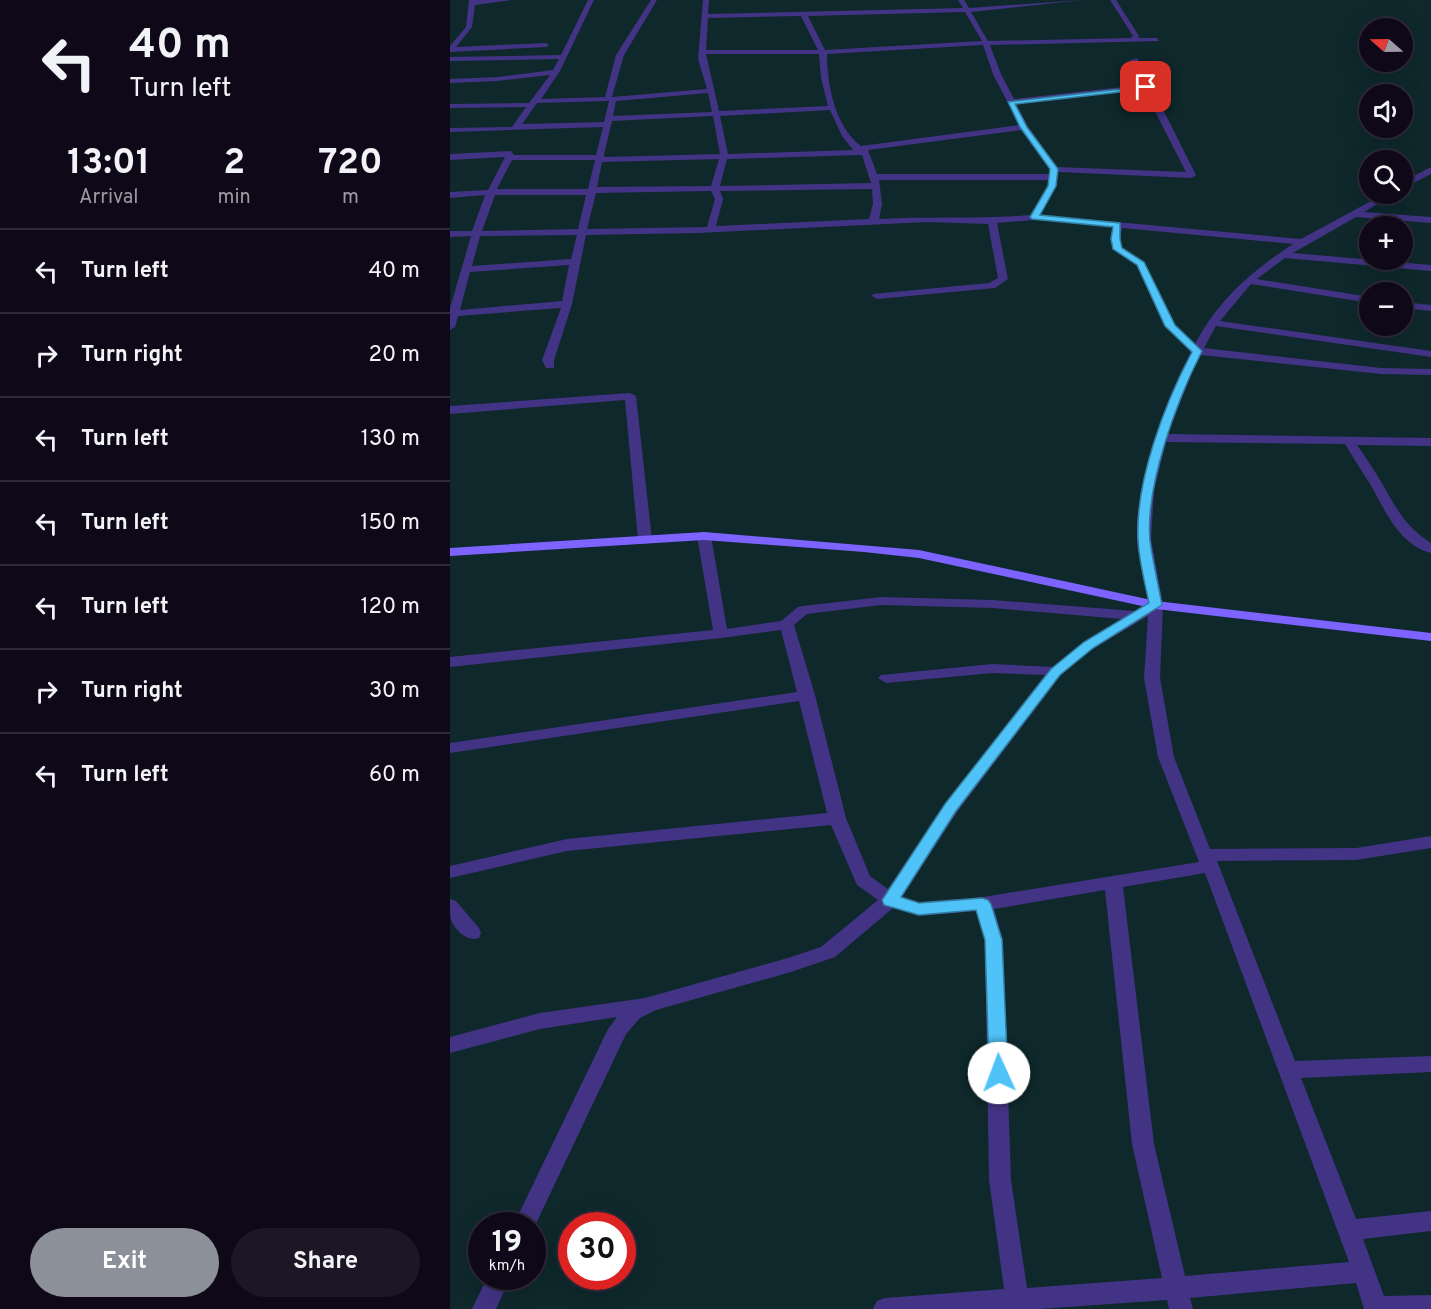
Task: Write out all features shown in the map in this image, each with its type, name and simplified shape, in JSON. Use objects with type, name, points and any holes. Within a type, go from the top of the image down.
[{"type":"street","points":[[450,49],[469,27],[472,1],[508,0]]},
{"type":"street","points":[[510,138],[531,103],[555,72],[591,0]]},
{"type":"street","points":[[550,366],[548,360],[567,304],[601,159],[610,99],[620,55],[654,0]]},
{"type":"street","points":[[706,0],[702,59],[724,155],[715,189],[719,199],[711,229]]},
{"type":"street","points":[[891,0],[893,11]]},
{"type":"street","points":[[961,0],[986,43],[997,74],[1024,127],[1054,173],[1052,186],[1035,217]]},
{"type":"street","points":[[705,16],[967,10],[1079,0]]},
{"type":"street","points":[[1113,0],[1136,36],[1133,41]]},
{"type":"street","points":[[803,13],[823,52],[822,64],[833,108],[861,151],[875,181],[878,212],[873,221]]},
{"type":"street","points":[[702,52],[823,52],[986,43],[1156,40]]},
{"type":"street","points":[[450,49],[546,45]]},
{"type":"street","points":[[450,59],[562,57]]},
{"type":"street","points":[[450,195],[491,192],[715,189],[1054,173],[1192,176],[1134,60]]},
{"type":"street","points":[[450,81],[498,79],[555,72]]},
{"type":"street","points":[[1011,102],[1146,87]]},
{"type":"street","points":[[450,106],[610,99],[711,91]]},
{"type":"street","points":[[450,130],[833,108]]},
{"type":"street","points":[[450,157],[504,153],[601,159],[861,151],[1024,127]]},
{"type":"street","points":[[450,327],[476,234],[504,153]]},
{"type":"street","points":[[1413,180],[1431,170]]},
{"type":"street","points":[[1420,176],[1431,178]]},
{"type":"street","points":[[1373,204],[1282,255],[1240,288],[1214,322],[1186,372],[1161,438],[1148,491],[1144,539],[1156,605],[1152,678],[1166,757],[1364,1271],[1376,1308],[1431,1306]]},
{"type":"street","points":[[1356,214],[1431,220]]},
{"type":"street","points":[[450,234],[711,229],[927,219],[992,221],[1035,217],[1303,242]]},
{"type":"street","points":[[877,296],[991,286],[1003,279],[992,221]]},
{"type":"street","points":[[1118,225],[1115,239],[1118,249],[1141,264],[1170,326],[1197,351],[1381,371],[1431,372]]},
{"type":"street","points":[[1282,255],[1431,268]]},
{"type":"street","points":[[450,275],[575,262]]},
{"type":"street","points":[[1248,281],[1359,298]]},
{"type":"street","points":[[452,314],[567,304]]},
{"type":"street","points":[[1413,306],[1431,308]]},
{"type":"street","points":[[1214,322],[1431,354]]},
{"type":"street","points":[[450,410],[630,396],[645,540]]},
{"type":"street","points":[[1161,438],[1431,442]]},
{"type":"street","points":[[1348,440],[1377,485],[1388,508],[1408,534],[1431,549]]},
{"type":"street","points":[[704,536],[722,634]]},
{"type":"street","points":[[450,552],[704,536],[919,554],[1156,605],[1431,637]]},
{"type":"street","points":[[450,662],[722,634],[785,625],[803,610],[881,601],[993,604],[1138,616]]},
{"type":"street","points":[[450,1044],[540,1021],[651,1004],[791,965],[828,952],[890,900],[951,808],[1056,672],[1089,645],[1156,605]]},
{"type":"street","points":[[785,625],[788,627],[807,695],[837,818],[863,880],[890,900],[919,909],[982,904],[1113,882],[1207,861],[1356,854],[1431,842]]},
{"type":"street","points":[[886,678],[954,670],[1028,667],[1056,672]]},
{"type":"street","points":[[450,748],[807,695]]},
{"type":"street","points":[[450,872],[567,845],[837,818]]},
{"type":"street","points":[[1113,882],[1143,1144],[1178,1299]]},
{"type":"street","points":[[982,904],[994,940],[1000,1180],[1017,1298]]},
{"type":"street","points":[[450,906],[472,933]]},
{"type":"street","points":[[531,1212],[618,1029],[633,1012],[651,1004]]},
{"type":"street","points":[[1287,1070],[1431,1064]]},
{"type":"street","points":[[1348,1230],[1431,1221]]},
{"type":"street","points":[[885,1309],[1017,1298],[1178,1299],[1364,1271]]},
{"type":"street","points":[[484,1309],[493,1290]]},
{"type":"green space","points":[[450,0],[1431,0],[1431,1309],[450,1309]]},
{"type":"route","points":[[999,1073],[994,940],[982,904],[919,909],[890,900],[951,808],[1056,672],[1089,645],[1156,605],[1144,539],[1148,491],[1159,443],[1186,372],[1197,351],[1170,326],[1141,264],[1118,249],[1115,239],[1118,225],[1035,217],[1052,186],[1054,169],[1024,127],[1011,102],[1146,87]]}]
